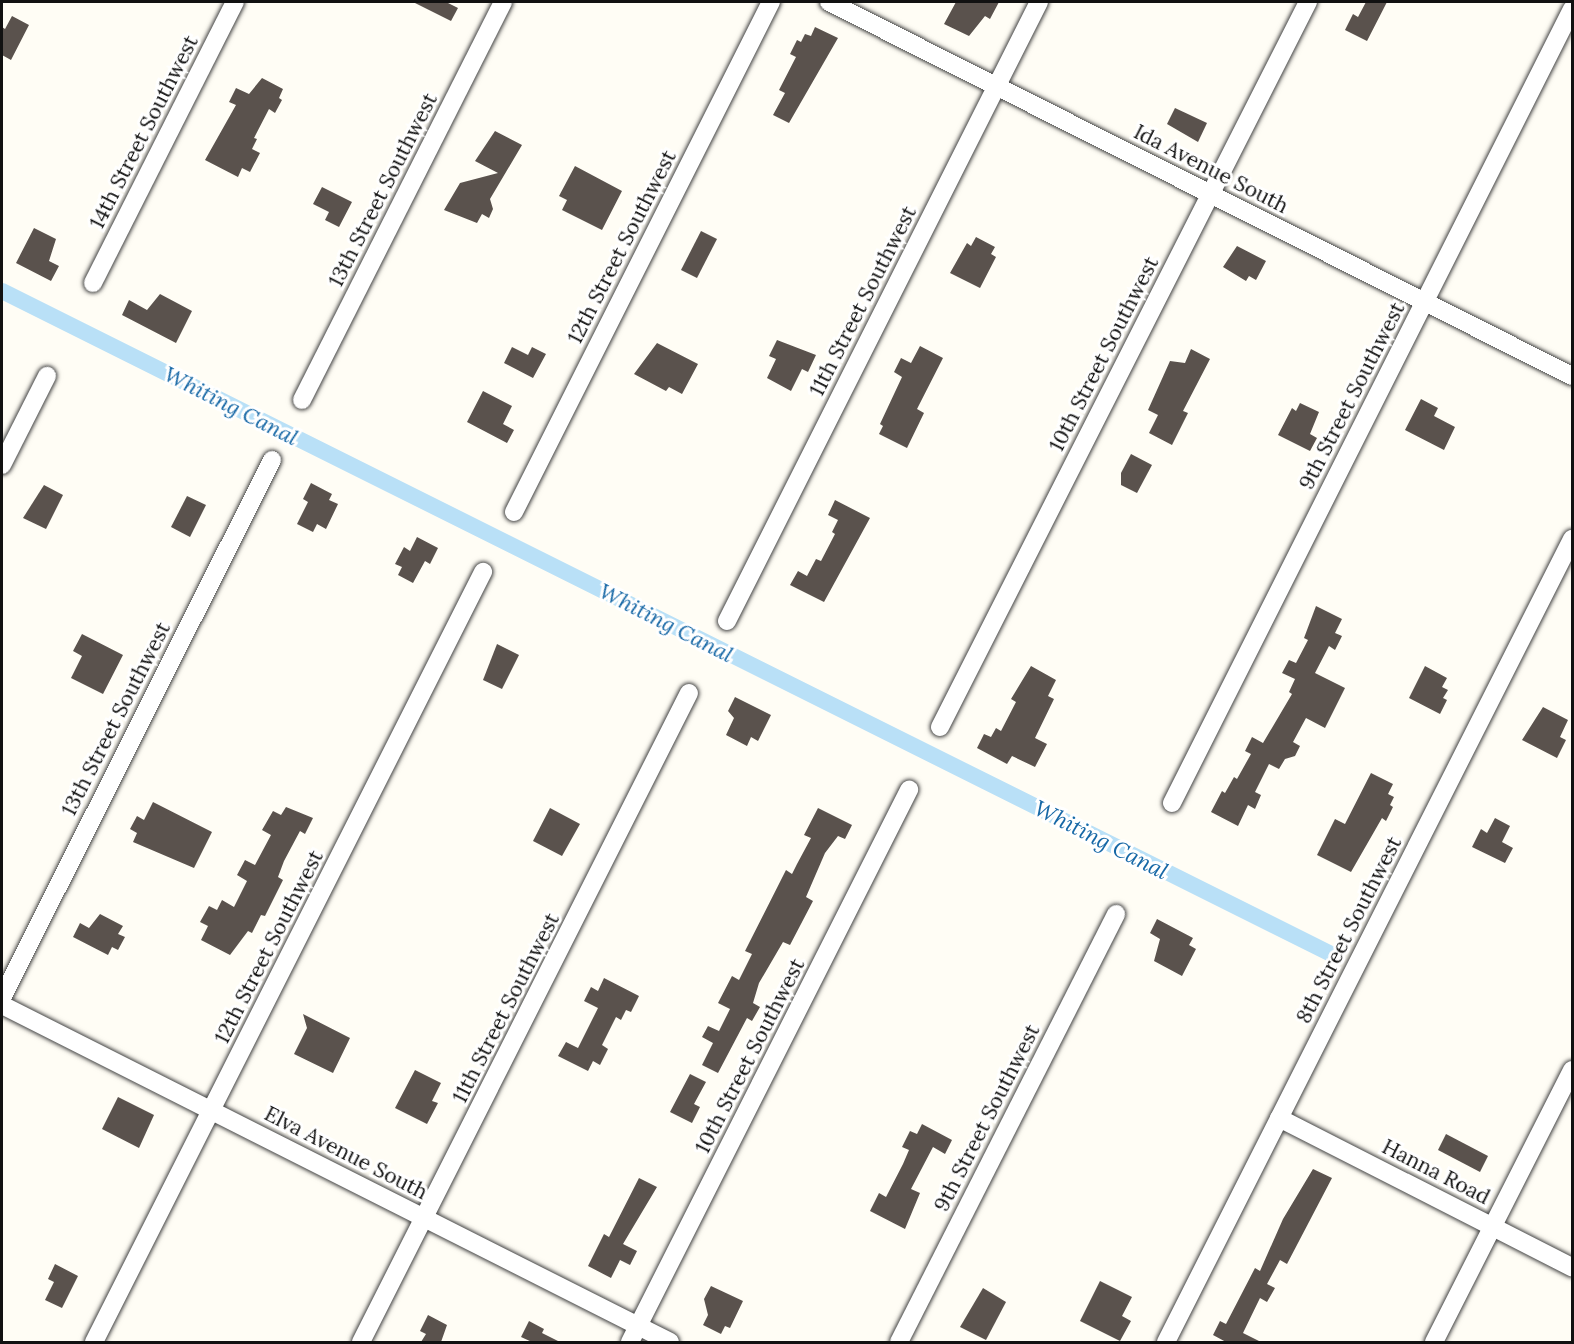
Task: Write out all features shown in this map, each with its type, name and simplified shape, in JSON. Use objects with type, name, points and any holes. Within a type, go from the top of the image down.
[{"type":"street","name":"14th Street Southwest","points":[[93,282],[235,2]]},
{"type":"street","name":"13th Street Southwest","points":[[302,400],[503,2]]},
{"type":"street","name":"12th Street Southwest","points":[[514,512],[771,2]]},
{"type":"street","name":"Ida Avenue South","points":[[829,2],[1572,376]]},
{"type":"street","name":"11th Street Southwest","points":[[727,621],[1039,2]]},
{"type":"street","name":"10th Street Southwest","points":[[940,727],[1308,2]]},
{"type":"street","name":"9th Street Southwest","points":[[1172,803],[1572,9]]},
{"type":"street","points":[[2,465],[46,376]]},
{"type":"street","name":"13th Street Southwest","points":[[2,998],[272,460]]},
{"type":"street","name":"8th Street Southwest","points":[[1166,1342],[1570,551]]},
{"type":"street","name":"12th Street Southwest","points":[[94,1342],[483,572]]},
{"type":"street","name":"11th Street Southwest","points":[[361,1342],[689,693]]},
{"type":"street","name":"10th Street Southwest","points":[[634,1335],[909,790]]},
{"type":"street","name":"9th Street Southwest","points":[[899,1342],[1116,914]]},
{"type":"street","name":"Elva Avenue South","points":[[2,1005],[425,1219],[634,1335],[670,1342]]},
{"type":"street","points":[[1434,1342],[1572,1070]]},
{"type":"street","name":"Hanna Road","points":[[1279,1118],[1572,1267]]},
{"type":"building","points":[[413,2],[446,2],[458,8],[451,21]]},
{"type":"building","points":[[956,2],[999,2],[990,19],[985,16],[969,36],[944,24]]},
{"type":"building","points":[[1366,2],[1387,2],[1367,41],[1345,30],[1353,14],[1358,17]]},
{"type":"building","points":[[12,16],[29,25],[11,60],[2,55],[2,27],[5,29]]},
{"type":"building","points":[[815,27],[838,38],[789,123],[773,115],[785,93],[779,90],[796,57],[790,54],[797,40],[801,42],[805,34],[811,36]]},
{"type":"building","points":[[262,78],[283,89],[279,98],[282,100],[275,113],[269,109],[254,138],[257,139],[252,149],[260,153],[250,172],[242,168],[238,177],[205,160],[236,105],[229,102],[236,88],[249,94]]},
{"type":"building","points":[[1175,108],[1207,123],[1198,142],[1167,124]]},
{"type":"building","points":[[495,131],[522,145],[490,199],[493,209],[489,218],[482,214],[477,223],[444,210],[460,183],[498,173],[475,161]]},
{"type":"building","points":[[575,166],[622,191],[602,230],[562,210],[567,200],[559,196]]},
{"type":"building","points":[[322,187],[352,202],[339,227],[325,220],[329,212],[313,204]]},
{"type":"building","points":[[34,228],[56,239],[49,261],[59,266],[51,281],[16,263]]},
{"type":"building","points":[[701,231],[717,239],[697,278],[681,270]]},
{"type":"building","points":[[976,237],[995,247],[991,254],[996,257],[980,288],[950,273],[967,243],[971,246]]},
{"type":"building","points":[[1237,246],[1266,261],[1256,280],[1249,276],[1246,281],[1223,267]]},
{"type":"building","points":[[160,294],[192,311],[176,343],[122,315],[129,300],[147,310]]},
{"type":"building","points":[[777,340],[816,355],[808,372],[802,369],[791,391],[767,378],[776,359],[769,356]]},
{"type":"building","points":[[657,343],[698,364],[682,394],[669,387],[666,391],[634,374]]},
{"type":"building","points":[[920,346],[943,358],[917,409],[924,413],[907,448],[879,434],[883,426],[880,424],[902,377],[894,372],[901,358],[911,363]]},
{"type":"building","points":[[512,347],[528,355],[532,347],[546,354],[533,378],[504,363]]},
{"type":"building","points":[[1191,349],[1210,359],[1183,411],[1188,413],[1172,445],[1149,433],[1158,415],[1148,410],[1170,361],[1185,363]]},
{"type":"building","points":[[483,391],[512,406],[503,424],[514,430],[507,443],[467,422]]},
{"type":"building","points":[[1421,399],[1438,408],[1434,416],[1455,427],[1444,450],[1405,430]]},
{"type":"building","points":[[1300,403],[1319,412],[1310,434],[1317,438],[1310,451],[1278,435],[1292,408],[1296,411]]},
{"type":"building","points":[[1131,454],[1152,465],[1137,493],[1121,485],[1121,473]]},
{"type":"building","points":[[311,483],[332,494],[329,500],[338,504],[326,529],[317,524],[313,532],[297,524],[308,502],[303,499]]},
{"type":"building","points":[[44,485],[63,495],[46,529],[23,518]]},
{"type":"building","points":[[187,496],[206,505],[190,537],[171,527]]},
{"type":"building","points":[[835,500],[870,518],[824,602],[790,585],[798,571],[807,576],[816,559],[821,561],[835,534],[832,532],[838,520],[828,515]]},
{"type":"building","points":[[417,537],[438,548],[430,564],[425,561],[413,583],[398,575],[402,567],[395,564],[404,547],[410,551]]},
{"type":"building","points":[[1316,606],[1342,619],[1335,633],[1342,636],[1335,650],[1329,646],[1315,673],[1345,688],[1325,728],[1306,718],[1293,742],[1300,746],[1295,756],[1285,759],[1279,769],[1269,764],[1255,792],[1261,795],[1255,809],[1248,805],[1238,826],[1211,812],[1222,791],[1225,793],[1234,777],[1237,779],[1251,754],[1245,751],[1252,737],[1263,743],[1292,694],[1289,692],[1295,679],[1282,673],[1289,660],[1296,663],[1308,640],[1304,638]]},
{"type":"building","points":[[82,634],[123,655],[103,694],[71,678],[82,656],[73,651]]},
{"type":"building","points":[[497,644],[519,655],[502,689],[483,680]]},
{"type":"building","points":[[1031,666],[1056,680],[1048,696],[1054,699],[1035,738],[1047,744],[1035,767],[1012,756],[1007,764],[977,748],[984,734],[991,737],[996,728],[1001,731],[1016,702],[1011,699]]},
{"type":"building","points":[[1425,666],[1447,678],[1442,687],[1448,690],[1443,698],[1447,700],[1440,714],[1409,698]]},
{"type":"building","points":[[735,697],[771,715],[758,741],[751,737],[747,746],[726,735],[734,718],[728,711]]},
{"type":"building","points":[[1543,707],[1568,720],[1560,737],[1566,740],[1557,758],[1522,740]]},
{"type":"building","points":[[1371,773],[1393,784],[1388,794],[1394,797],[1390,805],[1393,807],[1386,821],[1382,818],[1351,872],[1317,855],[1335,819],[1345,824]]},
{"type":"building","points":[[153,802],[212,832],[194,868],[133,842],[137,833],[130,829],[137,816],[144,820]]},
{"type":"building","points":[[286,807],[313,818],[305,834],[300,831],[284,861],[278,877],[283,880],[265,916],[261,915],[252,933],[248,931],[230,955],[201,940],[208,926],[200,922],[209,906],[217,910],[222,900],[234,907],[247,881],[237,875],[245,860],[255,865],[271,835],[262,830],[273,811],[281,815]]},
{"type":"building","points":[[550,808],[580,824],[562,856],[533,841]]},
{"type":"building","points":[[818,808],[852,825],[845,839],[838,836],[825,853],[806,897],[813,901],[790,945],[783,942],[759,983],[753,1003],[760,1007],[752,1021],[747,1018],[718,1073],[702,1065],[713,1043],[702,1037],[708,1026],[719,1031],[730,1009],[718,1003],[732,976],[739,980],[752,954],[745,951],[786,870],[792,874],[811,838],[804,835]]},
{"type":"building","points":[[1495,818],[1510,826],[1502,842],[1513,848],[1505,863],[1472,847],[1481,829],[1487,833]]},
{"type":"building","points":[[100,914],[123,926],[118,934],[125,937],[118,950],[112,947],[108,955],[73,937],[80,923],[89,928]]},
{"type":"building","points":[[1157,919],[1193,938],[1189,945],[1196,949],[1182,976],[1154,961],[1160,939],[1150,933]]},
{"type":"building","points":[[604,978],[639,996],[631,1012],[626,1010],[621,1020],[616,1017],[602,1045],[608,1049],[600,1065],[593,1061],[588,1071],[558,1056],[566,1042],[578,1048],[598,1008],[584,1001],[591,987],[598,991]]},
{"type":"building","points":[[303,1014],[350,1038],[333,1073],[294,1054],[307,1028]]},
{"type":"building","points":[[415,1070],[441,1083],[432,1101],[438,1103],[427,1124],[395,1108]]},
{"type":"building","points":[[690,1074],[706,1082],[694,1104],[700,1107],[692,1123],[670,1112]]},
{"type":"building","points":[[118,1097],[154,1115],[139,1148],[102,1129]]},
{"type":"building","points":[[922,1124],[952,1140],[945,1154],[933,1147],[911,1189],[920,1193],[905,1229],[870,1211],[879,1193],[886,1197],[903,1164],[909,1150],[902,1147],[910,1131],[917,1134]]},
{"type":"building","points":[[1446,1134],[1488,1156],[1480,1172],[1438,1150]]},
{"type":"building","points":[[1313,1169],[1332,1178],[1287,1264],[1280,1260],[1267,1284],[1275,1288],[1267,1302],[1260,1298],[1243,1333],[1261,1342],[1226,1342],[1213,1335],[1220,1321],[1226,1324],[1255,1268],[1260,1271],[1283,1219]]},
{"type":"building","points":[[639,1178],[657,1187],[623,1244],[637,1251],[630,1265],[620,1260],[611,1278],[588,1266],[604,1234],[609,1237]]},
{"type":"building","points":[[55,1264],[78,1276],[62,1308],[45,1300],[54,1282],[48,1279]]},
{"type":"building","points":[[1100,1281],[1132,1297],[1122,1316],[1131,1321],[1120,1341],[1080,1321]]},
{"type":"building","points":[[711,1286],[743,1301],[730,1328],[725,1326],[721,1334],[703,1325],[708,1315],[704,1299]]},
{"type":"building","points":[[983,1288],[1006,1302],[986,1340],[960,1327]]},
{"type":"building","points":[[428,1315],[447,1325],[441,1342],[421,1342],[426,1334],[420,1331]]},
{"type":"building","points":[[529,1321],[544,1329],[542,1333],[560,1342],[532,1342],[521,1337]]},
{"type":"waterway","name":"Whiting Canal","points":[[2,291],[1331,954]]}]
